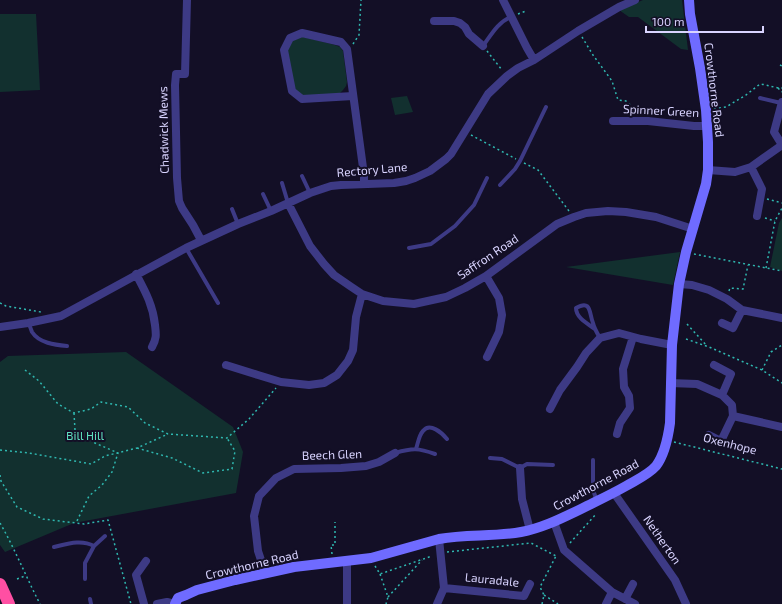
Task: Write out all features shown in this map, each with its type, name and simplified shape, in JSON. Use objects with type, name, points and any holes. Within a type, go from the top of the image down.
[{"type":"highway","points":[[0,584],[9,604]]},
{"type":"street","name":"Chadwick Mews","points":[[188,0],[185,74],[176,74],[175,108],[177,178],[182,208],[193,224],[201,240]]},
{"type":"street","points":[[503,0],[514,16],[527,48],[534,60]]},
{"type":"street","name":"Rectory Lane","points":[[0,327],[61,316],[201,240],[310,193],[331,186],[406,181],[423,174],[438,165],[451,154],[488,94],[518,68],[534,60],[618,3],[635,0]]},
{"type":"street","name":"Crowthorne Road","points":[[157,604],[167,602],[175,604],[178,598],[198,590],[264,572],[371,558],[439,539],[464,536],[511,534],[530,530],[554,522],[614,493],[649,472],[660,460],[668,436],[670,423],[672,345],[679,284],[686,252],[706,184],[708,170],[706,110],[689,0]]},
{"type":"street","points":[[434,21],[454,21],[460,23],[465,27],[469,34],[483,46]]},
{"type":"street","points":[[353,96],[302,99],[292,91],[284,50],[290,38],[302,32],[341,42],[347,50],[353,96],[364,184]]},
{"type":"street","points":[[708,170],[735,172],[751,167],[782,145],[774,132],[780,120],[782,102]]},
{"type":"street","name":"Spinner Green","points":[[613,121],[648,121],[707,126]]},
{"type":"street","points":[[751,167],[762,189],[757,216]]},
{"type":"street","name":"Saffron Road","points":[[288,203],[310,246],[316,255],[334,274],[362,294],[383,301],[414,304],[446,297],[465,288],[486,276],[557,224],[586,213],[608,211],[626,212],[656,217],[693,229]]},
{"type":"street","points":[[136,274],[148,295],[153,313],[156,339],[152,347]]},
{"type":"street","points":[[486,276],[499,298],[502,315],[499,332],[487,357]]},
{"type":"street","points":[[679,284],[692,285],[709,290],[727,299],[742,310],[782,318]]},
{"type":"street","points":[[226,365],[281,382],[309,385],[324,383],[338,375],[348,361],[352,350],[356,317],[362,294]]},
{"type":"street","points":[[722,323],[733,328],[742,310]]},
{"type":"street","points":[[546,398],[552,405],[560,390],[586,353],[600,338],[619,333],[672,345]]},
{"type":"street","points":[[616,434],[620,423],[630,408],[629,396],[624,387],[623,369],[633,337]]},
{"type":"street","points":[[714,365],[731,374],[722,395]]},
{"type":"street","points":[[670,383],[697,384],[722,395],[732,405],[733,416],[782,427]]},
{"type":"street","name":"Oxenhope","points":[[709,435],[721,441],[733,416]]},
{"type":"street","name":"Beech Glen","points":[[264,572],[258,551],[254,516],[259,496],[276,478],[294,468],[341,468],[366,466],[379,462],[395,453]]},
{"type":"street","points":[[520,468],[522,499],[530,530]]},
{"type":"street","name":"Netherton","points":[[614,493],[675,580],[686,604]]},
{"type":"street","points":[[554,522],[564,550],[612,592],[635,604]]},
{"type":"street","points":[[436,604],[444,588],[439,539]]},
{"type":"street","points":[[144,604],[136,575],[146,561]]},
{"type":"street","points":[[347,561],[347,604]]},
{"type":"street","name":"Lauradale","points":[[444,588],[524,596],[530,584]]},
{"type":"street","points":[[625,599],[633,584]]},
{"type":"street","points":[[606,604],[612,592]]},
{"type":"lane","points":[[483,46],[497,26],[506,19],[514,16]]},
{"type":"lane","points":[[760,98],[782,102]]},
{"type":"lane","points":[[500,185],[515,169],[520,161],[546,107]]},
{"type":"lane","points":[[302,176],[310,193]]},
{"type":"lane","points":[[409,248],[431,244],[456,226],[474,205],[487,178]]},
{"type":"lane","points":[[282,183],[288,203]]},
{"type":"lane","points":[[263,194],[271,211]]},
{"type":"lane","points":[[232,209],[238,224]]},
{"type":"lane","points":[[186,248],[218,303]]},
{"type":"lane","points":[[595,329],[578,316],[576,312],[577,307],[585,306],[590,309],[592,321],[600,338]]},
{"type":"lane","points":[[28,323],[37,338],[57,346],[66,346]]},
{"type":"lane","points":[[416,449],[423,430],[427,428],[433,428],[441,432],[447,439]]},
{"type":"lane","points":[[395,453],[408,449],[416,449],[435,454]]},
{"type":"lane","points":[[490,458],[502,459],[520,468],[527,464],[553,465]]},
{"type":"lane","points":[[593,460],[593,490],[597,502]]},
{"type":"lane","points":[[84,579],[85,563],[94,546],[105,536]]},
{"type":"lane","points":[[54,547],[78,541],[94,546]]},
{"type":"path","points":[[347,50],[359,35],[361,0]]},
{"type":"path","points":[[514,16],[526,11]]},
{"type":"path","points":[[583,38],[593,55],[612,81],[618,100],[626,101],[648,121]]},
{"type":"path","points":[[483,46],[503,72]]},
{"type":"path","points":[[713,109],[726,107],[746,96],[760,84],[782,88]]},
{"type":"path","points":[[778,88],[782,92]]},
{"type":"path","points":[[469,134],[538,170],[574,217]]},
{"type":"path","points":[[761,198],[782,203]]},
{"type":"path","points":[[766,268],[776,221],[782,208]]},
{"type":"path","points":[[757,216],[776,221]]},
{"type":"path","points":[[686,252],[782,271]]},
{"type":"path","points":[[727,299],[730,288],[742,289],[748,264]]},
{"type":"path","points":[[0,303],[6,306],[43,312]]},
{"type":"path","points":[[687,324],[709,347]]},
{"type":"path","points":[[686,339],[709,347],[762,370],[782,383]]},
{"type":"path","points":[[762,370],[771,352],[782,345]]},
{"type":"path","points":[[25,370],[39,381],[58,404],[74,413],[91,409],[101,402],[128,407],[145,423],[168,434],[227,438],[249,419],[281,382]]},
{"type":"path","points":[[74,413],[75,430],[94,443],[118,453]]},
{"type":"path","points":[[0,450],[29,453],[91,464],[105,456],[137,448],[168,434]]},
{"type":"path","points":[[137,448],[172,458],[203,473],[232,469],[235,451],[227,438]]},
{"type":"path","name":"Oxenhope","points":[[673,441],[782,470]]},
{"type":"path","points":[[76,523],[89,496],[102,485],[112,472],[118,453]]},
{"type":"path","points":[[0,475],[1,481],[17,507],[43,519],[84,524],[108,520],[131,604]]},
{"type":"path","points":[[558,604],[544,595],[540,587],[556,556],[564,550],[596,514]]},
{"type":"path","points":[[332,554],[331,545],[335,545],[335,522]]},
{"type":"path","points":[[0,523],[40,604]]},
{"type":"path","points":[[380,574],[445,552],[531,543],[556,556]]},
{"type":"path","points":[[371,558],[380,574],[388,598]]},
{"type":"path","points":[[386,604],[388,598],[422,560]]},
{"type":"path","points":[[17,579],[25,576]]},
{"type":"path","points":[[542,604],[544,595]]},
{"type":"green space","points":[[643,0],[682,0],[688,50],[681,49],[638,17],[629,17],[619,10]]},
{"type":"green space","points":[[0,14],[36,14],[40,90],[0,92]]},
{"type":"green space","points":[[300,36],[335,45],[340,47],[343,51],[347,82],[346,86],[340,93],[308,97],[295,92],[286,53],[291,39]]},
{"type":"green space","points":[[407,96],[413,112],[395,115],[391,98]]},
{"type":"green space","points":[[782,218],[782,271],[770,267],[779,223]]},
{"type":"green space","points":[[680,252],[673,285],[566,267]]},
{"type":"green space","name":"Bill Hill","points":[[126,352],[233,427],[243,452],[236,493],[74,523],[5,552],[0,545],[0,362],[8,356]]}]
